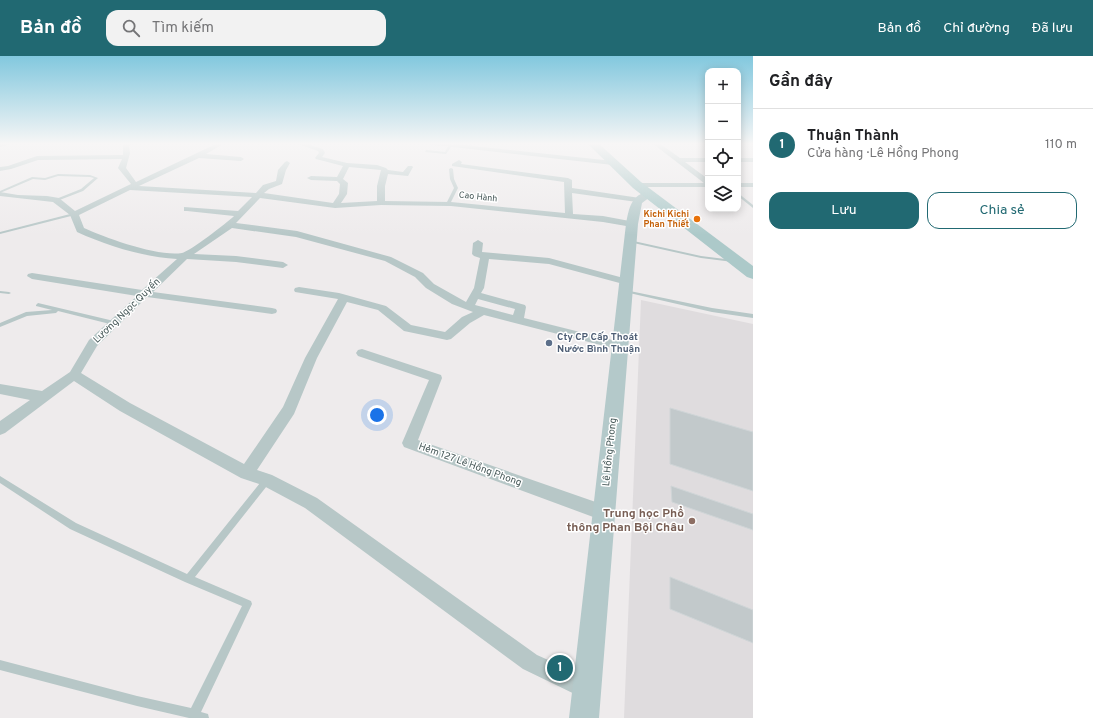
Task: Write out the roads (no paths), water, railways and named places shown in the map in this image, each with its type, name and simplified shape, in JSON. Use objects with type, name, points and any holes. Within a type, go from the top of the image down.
[{"type":"main road","points":[[623,174],[641,193],[748,268]]},
{"type":"main road","name":"Lê Hồng Phong","points":[[584,718],[631,233],[641,193]]},
{"type":"street","points":[[125,174],[132,187]]},
{"type":"street","points":[[74,214],[160,174]]},
{"type":"street","name":"Lương Ngọc Quyến","points":[[0,429],[74,375],[93,343],[185,256],[230,225],[266,187],[279,182],[281,174]]},
{"type":"street","points":[[339,179],[343,174]]},
{"type":"street","points":[[381,203],[381,186],[384,174]]},
{"type":"street","points":[[525,174],[568,180],[569,216]]},
{"type":"street","points":[[311,178],[339,179],[344,183],[345,187],[343,194],[335,206]]},
{"type":"street","points":[[569,190],[641,193],[705,185]]},
{"type":"street","points":[[741,185],[753,185]]},
{"type":"street","name":"Cao Hành","points":[[132,187],[259,195],[335,206],[381,203],[448,204],[603,219],[631,233]]},
{"type":"street","points":[[0,193],[18,198],[48,198],[57,200],[74,214],[80,230],[141,251],[163,255],[236,259],[283,265]]},
{"type":"street","points":[[187,209],[242,214]]},
{"type":"street","points":[[230,225],[297,234],[388,259],[419,275],[430,286],[456,302],[620,346]]},
{"type":"street","points":[[478,244],[477,254],[485,256],[549,261],[626,287]]},
{"type":"street","points":[[469,306],[479,288],[485,256]]},
{"type":"street","points":[[32,276],[145,294],[272,311]]},
{"type":"street","points":[[299,290],[339,296],[382,308],[408,328],[447,336],[466,320],[484,310]]},
{"type":"street","points":[[475,295],[521,307],[518,319]]},
{"type":"street","points":[[246,473],[289,410],[311,358],[344,298]]},
{"type":"street","name":"Hẻm 127 Lê Hồng Phong","points":[[362,353],[436,378],[409,443],[604,513]]},
{"type":"street","points":[[74,375],[125,407],[246,473],[267,480],[311,503],[530,662],[587,689]]},
{"type":"street","points":[[0,389],[44,397]]},
{"type":"lane","points":[[448,204],[456,188],[451,174]]},
{"type":"lane","points":[[0,193],[33,178],[45,179],[65,175],[90,176],[96,178],[82,190],[57,200]]},
{"type":"lane","points":[[741,197],[753,207]]},
{"type":"lane","points":[[0,233],[74,214]]},
{"type":"lane","points":[[631,233],[701,257],[748,268]]},
{"type":"lane","points":[[626,287],[712,310],[753,316]]},
{"type":"lane","points":[[0,292],[9,293]]},
{"type":"lane","points":[[38,305],[114,323]]},
{"type":"lane","points":[[0,325],[26,314],[57,310]]},
{"type":"lane","points":[[747,315],[753,320]]},
{"type":"lane","points":[[0,479],[73,526],[188,580],[248,604],[194,714]]},
{"type":"lane","points":[[188,580],[267,480]]},
{"type":"lane","points":[[0,665],[194,714],[204,718]]},
{"type":"place","name":"Kichi Kichi Phan Thiết","points":[[697,219]]},
{"type":"place","name":"Cty CP Cấp Thoát Nước Bình Thuận","points":[[549,343]]},
{"type":"place","name":"Trung học Phổ thông Phan Bội Châu","points":[[692,521]]},
{"type":"place","name":"Thuận Thành","points":[[560,668]]}]
